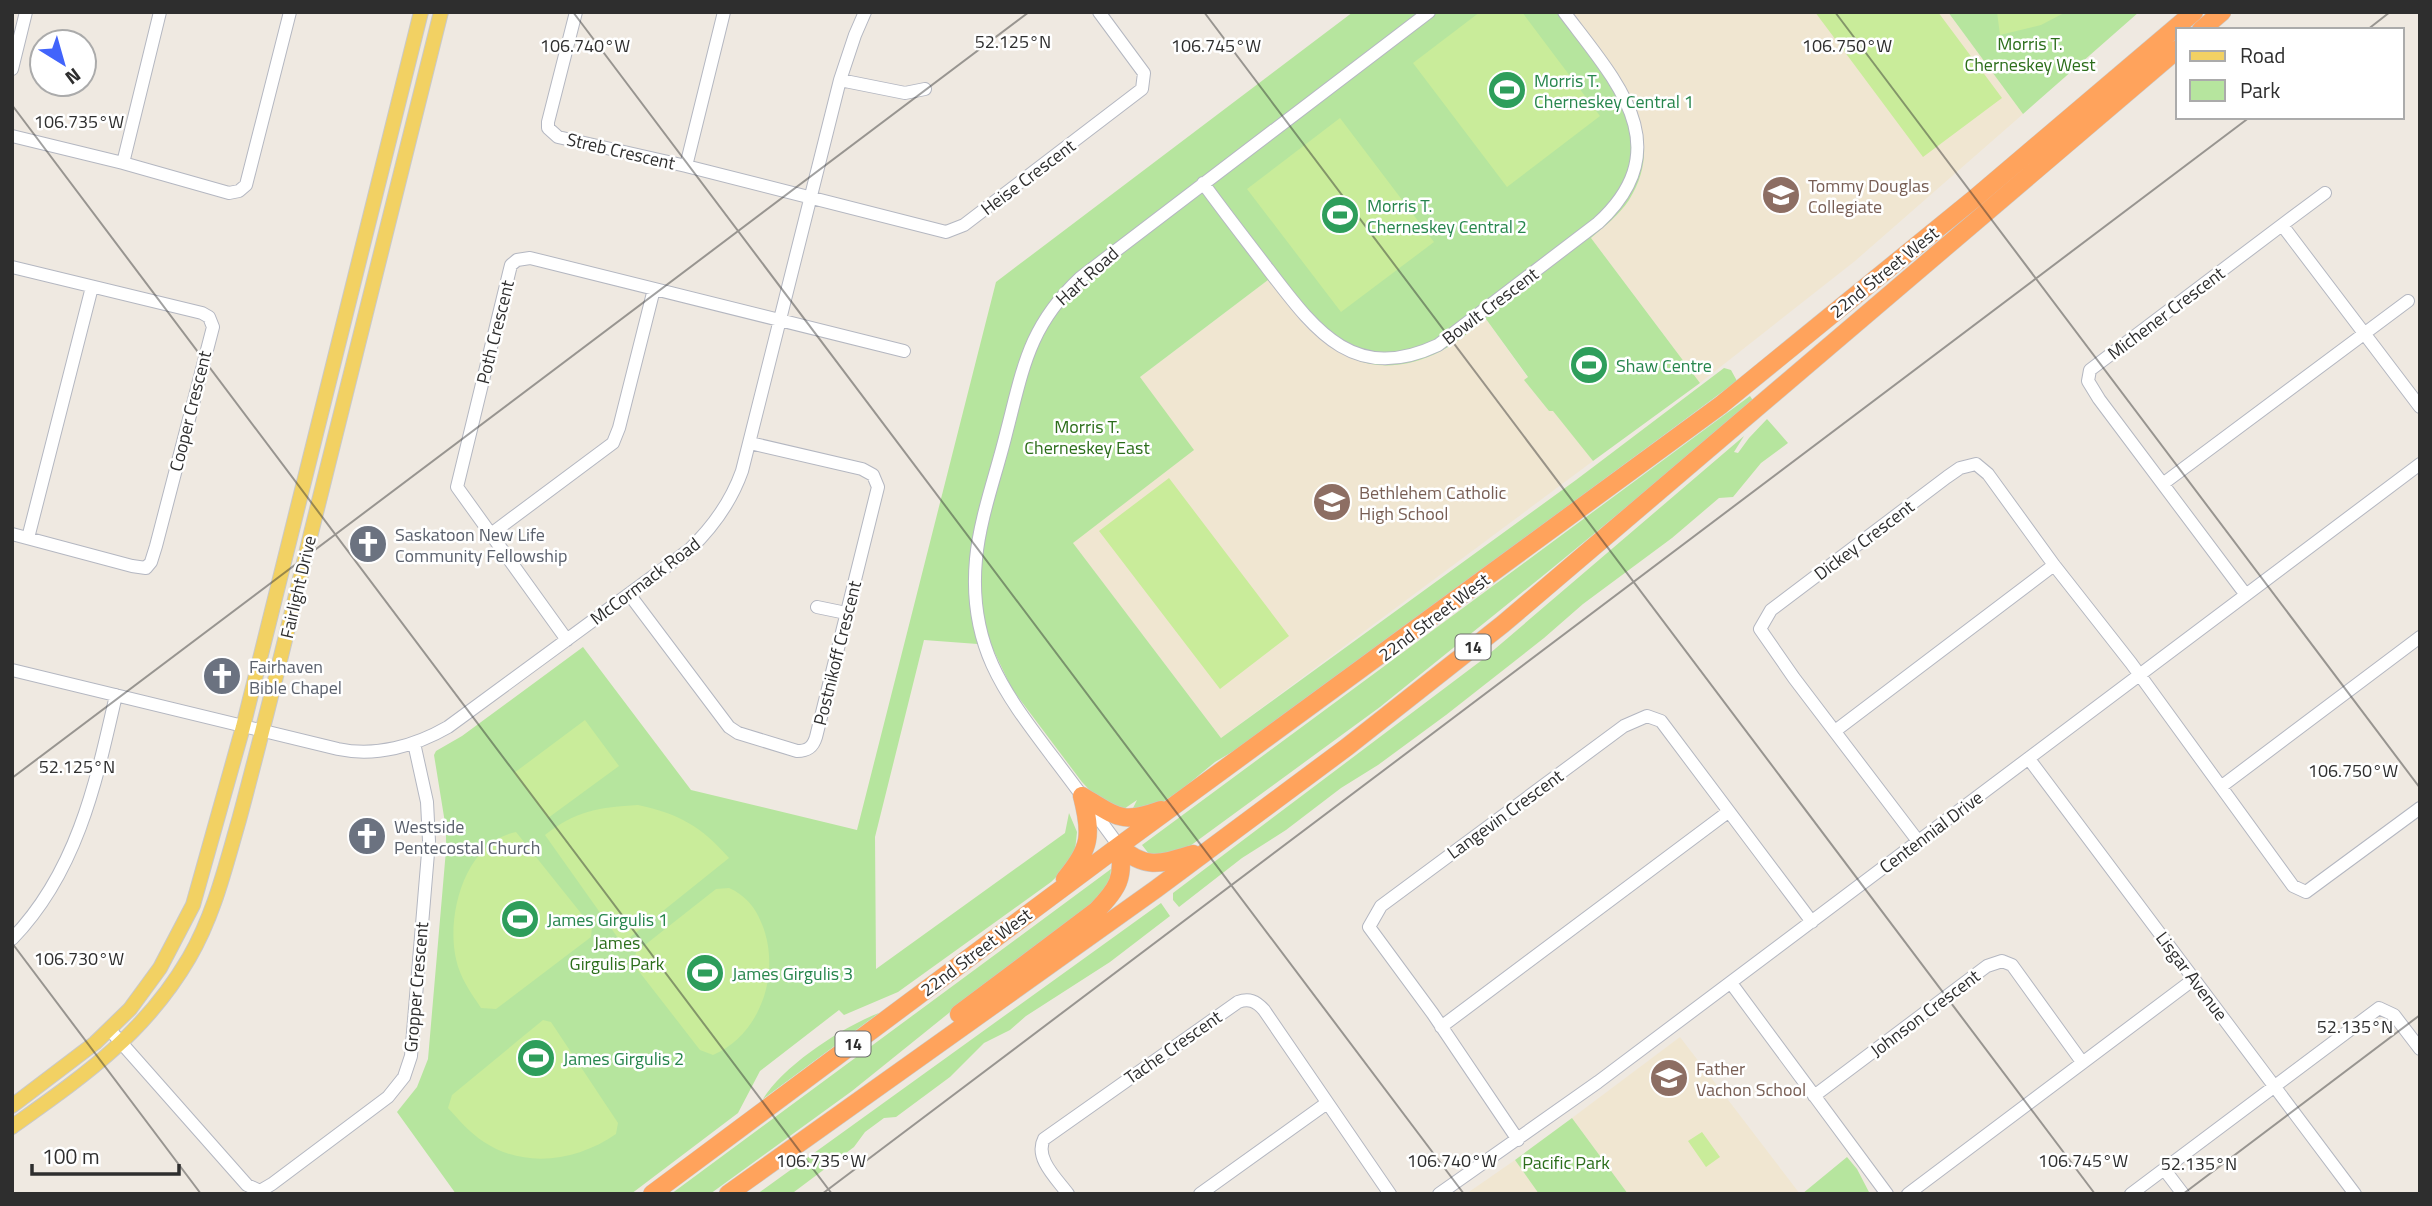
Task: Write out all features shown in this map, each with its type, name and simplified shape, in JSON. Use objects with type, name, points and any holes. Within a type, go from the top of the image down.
[{"type":"highway","name":"22nd Street West","points":[[652,1194],[1119,846],[1721,405],[1976,198],[2194,12]]},
{"type":"highway","points":[[2203,28],[2222,12]]},
{"type":"highway","name":"22nd Street West","points":[[728,1194],[1210,848],[1347,747],[1503,624],[2176,51]]},
{"type":"highway","points":[[1082,796],[1109,813],[1126,819],[1174,807]]},
{"type":"highway","points":[[1054,894],[1077,864],[1088,844],[1089,826],[1082,796]]},
{"type":"highway","points":[[1119,846],[1131,858],[1150,863],[1174,860],[1210,848]]},
{"type":"highway","points":[[888,1078],[950,1021],[1096,911],[1109,898],[1121,876],[1123,864],[1119,846]]},
{"type":"main road","name":"Fairlight Drive","points":[[12,1107],[110,1030],[130,1009],[150,982],[187,917],[201,881],[243,727],[421,12]]},
{"type":"main road","name":"Fairlight Drive","points":[[12,1128],[122,1044],[152,1012],[172,984],[205,926],[223,878],[263,732],[441,12]]},
{"type":"main road","points":[[12,1134],[28,1116]]},
{"type":"street","points":[[12,69],[26,12]]},
{"type":"street","points":[[123,163],[160,12]]},
{"type":"street","points":[[12,136],[229,192],[239,191],[246,185],[290,12]]},
{"type":"street","name":"Streb Crescent","points":[[576,12],[548,122],[548,128],[558,137],[812,198]]},
{"type":"street","points":[[686,166],[724,12]]},
{"type":"street","name":"McCormack Road","points":[[12,670],[348,751],[382,751],[414,743],[448,727],[689,550],[715,523],[737,484],[750,443],[840,80],[865,12]]},
{"type":"street","name":"Heise Crescent","points":[[812,198],[942,231],[954,230],[964,225],[1142,89],[1144,73],[1098,12]]},
{"type":"street","name":"Hart Road","points":[[1119,846],[1013,705],[989,660],[979,628],[975,601],[975,571],[979,539],[1029,348],[1059,299],[1080,278],[1429,12]]},
{"type":"street","name":"Bowlt Crescent","points":[[1203,183],[1303,315],[1329,339],[1359,355],[1382,358],[1410,355],[1438,345],[1598,223],[1620,199],[1631,179],[1637,143],[1636,127],[1629,104],[1564,12]]},
{"type":"street","points":[[840,80],[905,93],[925,89]]},
{"type":"street","points":[[2325,194],[2282,225],[2420,407]]},
{"type":"street","name":"Michener Crescent","points":[[2246,595],[2088,381],[2090,370],[2282,225]]},
{"type":"street","name":"Poth Crescent","points":[[567,640],[457,488],[511,265],[517,260],[530,258],[904,351]]},
{"type":"street","name":"Cooper Crescent","points":[[12,267],[202,313],[209,317],[213,327],[152,562],[146,568],[132,566],[12,534]]},
{"type":"street","points":[[28,538],[92,287]]},
{"type":"street","points":[[491,534],[613,443],[620,428],[654,289]]},
{"type":"street","points":[[2164,483],[2408,300]]},
{"type":"street","name":"Postnikoff Crescent","points":[[629,594],[729,727],[738,733],[797,751],[805,751],[814,743],[877,494],[876,481],[873,475],[862,469],[750,443]]},
{"type":"street","name":"Dickey Crescent","points":[[1918,841],[1760,629],[1771,610],[1947,477],[1969,464],[1976,464],[1988,474],[2294,886],[2306,892],[2420,808]]},
{"type":"street","name":"Centennial Drive","points":[[1438,1194],[1518,1140],[1731,983],[2420,464]]},
{"type":"street","points":[[1835,731],[2054,565]]},
{"type":"street","points":[[817,607],[846,613]]},
{"type":"street","points":[[2222,786],[2420,637]]},
{"type":"street","points":[[12,939],[49,893],[74,846],[85,816],[116,695]]},
{"type":"street","name":"Langevin Crescent","points":[[1518,1140],[1369,927],[1381,906],[1624,726],[1647,716],[1661,721],[1812,922]]},
{"type":"street","name":"Gropper Crescent","points":[[110,1030],[247,1185],[260,1191],[388,1097],[404,1077],[411,1056],[429,841],[427,802],[414,743]]},
{"type":"street","name":"Lisgar Avenue","points":[[2029,759],[2356,1194]]},
{"type":"street","points":[[1441,1027],[1728,812]]},
{"type":"street","name":"Johnson Crescent","points":[[1814,1096],[1987,966],[2002,961],[2012,965],[2082,1062]]},
{"type":"street","points":[[1908,1194],[2194,979]]},
{"type":"street","points":[[1731,983],[1887,1194]]},
{"type":"street","name":"Tache Crescent","points":[[1068,1194],[1043,1160],[1041,1145],[1044,1139],[1238,1002],[1252,1000],[1259,1004],[1390,1194]]},
{"type":"street","points":[[2131,1194],[2379,1008],[2394,1015],[2420,1049]]},
{"type":"street","points":[[1200,1194],[1327,1102]]},
{"type":"street","points":[[2164,1169],[2183,1194]]},
{"type":"shaded area","name":"Tommy Douglas Collegiate","points":[[1572,12],[1948,12],[2023,114],[1855,261],[1700,383],[1591,238],[1617,215],[1642,130],[1633,100],[1619,76]]},
{"type":"shaded area","name":"Bethlehem Catholic High School","points":[[1268,280],[1305,326],[1384,365],[1431,356],[1446,349],[1486,319],[1528,378],[1525,381],[1549,411],[1553,410],[1593,461],[1221,738],[1072,542],[1193,450],[1140,377]]},
{"type":"shaded area","name":"Father Vachon School","points":[[1680,1037],[1800,1194],[1628,1194],[1572,1118]]},
{"type":"shaded area","points":[[1515,1160],[1539,1194],[1466,1194]]},
{"type":"green space","points":[[1353,12],[1572,12],[1619,76],[1632,100],[1641,124],[1644,149],[1641,174],[1629,200],[1591,238],[1700,383],[1593,461],[1524,380],[1528,377],[1486,319],[1440,352],[1405,364],[1380,365],[1358,360],[1337,350],[1301,319],[1268,280],[1140,377],[1194,450],[1073,543],[1221,738],[1576,480],[1724,368],[1731,370],[1737,381],[1247,743],[1215,762],[1161,803],[1131,812],[1137,800],[1121,811],[1096,797],[1012,689],[991,645],[924,640],[875,837],[876,969],[1065,833],[1069,813],[1077,832],[1074,860],[1051,882],[898,992],[844,1015],[839,1010],[760,1071],[738,1113],[631,1194],[456,1194],[397,1112],[417,1087],[428,1059],[446,850],[446,829],[434,755],[436,751],[462,736],[583,647],[691,790],[857,830],[996,282]]},
{"type":"green space","name":"Morris T. Cherneskey Central 1","points":[[1480,12],[1522,12],[1600,116],[1507,187],[1413,63]]},
{"type":"green space","points":[[1815,12],[1938,12],[2002,98],[1923,157]]},
{"type":"green space","name":"Morris T. Cherneskey West","points":[[1948,12],[2139,12],[2023,114]]},
{"type":"green space","points":[[1997,12],[2066,12],[2041,25],[2000,35]]},
{"type":"green space","name":"Morris T. Cherneskey Central 2","points":[[1340,118],[1434,242],[1341,312],[1247,189]]},
{"type":"green space","points":[[1750,396],[1754,402],[1380,707],[1190,846],[1153,859],[1142,845]]},
{"type":"green space","points":[[1767,419],[1788,443],[1761,463],[1733,497],[1719,498],[1446,715],[1378,765],[1242,858],[1179,907],[1173,900],[1173,893],[1482,660],[1744,436],[1734,452],[1738,453]]},
{"type":"green space","points":[[1169,478],[1289,636],[1220,689],[1099,531]]},
{"type":"green space","points":[[585,720],[619,766],[548,818],[514,773]]},
{"type":"green space","points":[[638,805],[688,823],[709,837],[729,858],[628,939],[618,938],[545,835],[578,815],[612,807]]},
{"type":"green space","name":"James Girgulis 1","points":[[516,832],[592,927],[591,937],[496,1009],[481,1008],[463,979],[456,959],[454,922],[457,902],[472,865],[484,850],[498,839]]},
{"type":"green space","points":[[1111,869],[1110,878],[1100,899],[975,992],[852,1091],[710,1194],[671,1194]]},
{"type":"green space","name":"James Girgulis 3","points":[[729,888],[749,902],[761,922],[767,941],[768,980],[763,999],[744,1032],[713,1055],[700,1050],[634,965],[636,952],[716,889]]},
{"type":"green space","points":[[1161,903],[1170,916],[1110,962],[1026,1016],[1010,1030],[984,1043],[950,1077],[896,1117],[884,1118],[865,1132],[854,1147],[794,1192],[757,1194]]},
{"type":"green space","points":[[879,1013],[763,1099],[784,1074],[815,1049],[864,1019]]},
{"type":"green space","name":"James Girgulis 2","points":[[543,1020],[551,1022],[618,1123],[616,1134],[568,1156],[516,1156],[484,1142],[448,1108],[452,1095]]},
{"type":"green space","name":"Pacific Park","points":[[1572,1118],[1628,1194],[1539,1194],[1515,1160]]},
{"type":"green space","points":[[1702,1132],[1720,1157],[1706,1167],[1688,1141]]},
{"type":"green space","points":[[1847,1157],[1857,1169],[1870,1194],[1802,1194]]},
{"type":"place","name":"Morris T. Cherneskey Central 1","points":[[1507,90]]},
{"type":"place","name":"Tommy Douglas Collegiate","points":[[1781,195]]},
{"type":"place","name":"Morris T. Cherneskey Central 2","points":[[1340,215]]},
{"type":"place","name":"Shaw Centre","points":[[1589,365]]},
{"type":"place","name":"Bethlehem Catholic High School","points":[[1332,502]]},
{"type":"place","name":"Saskatoon New Life Community Fellowship","points":[[368,544]]},
{"type":"place","name":"Fairhaven Bible Chapel","points":[[222,676]]},
{"type":"place","name":"Westside Pentecostal Church","points":[[367,836]]},
{"type":"place","name":"James Girgulis 1","points":[[520,919]]},
{"type":"place","name":"James Girgulis 3","points":[[705,973]]},
{"type":"place","name":"James Girgulis 2","points":[[536,1058]]},
{"type":"place","name":"Father Vachon School","points":[[1669,1078]]},
{"type":"park label","name":"Morris T. Cherneskey East","points":[[1087,436]]},
{"type":"park label","name":"James Girgulis Park","points":[[617,952]]}]
